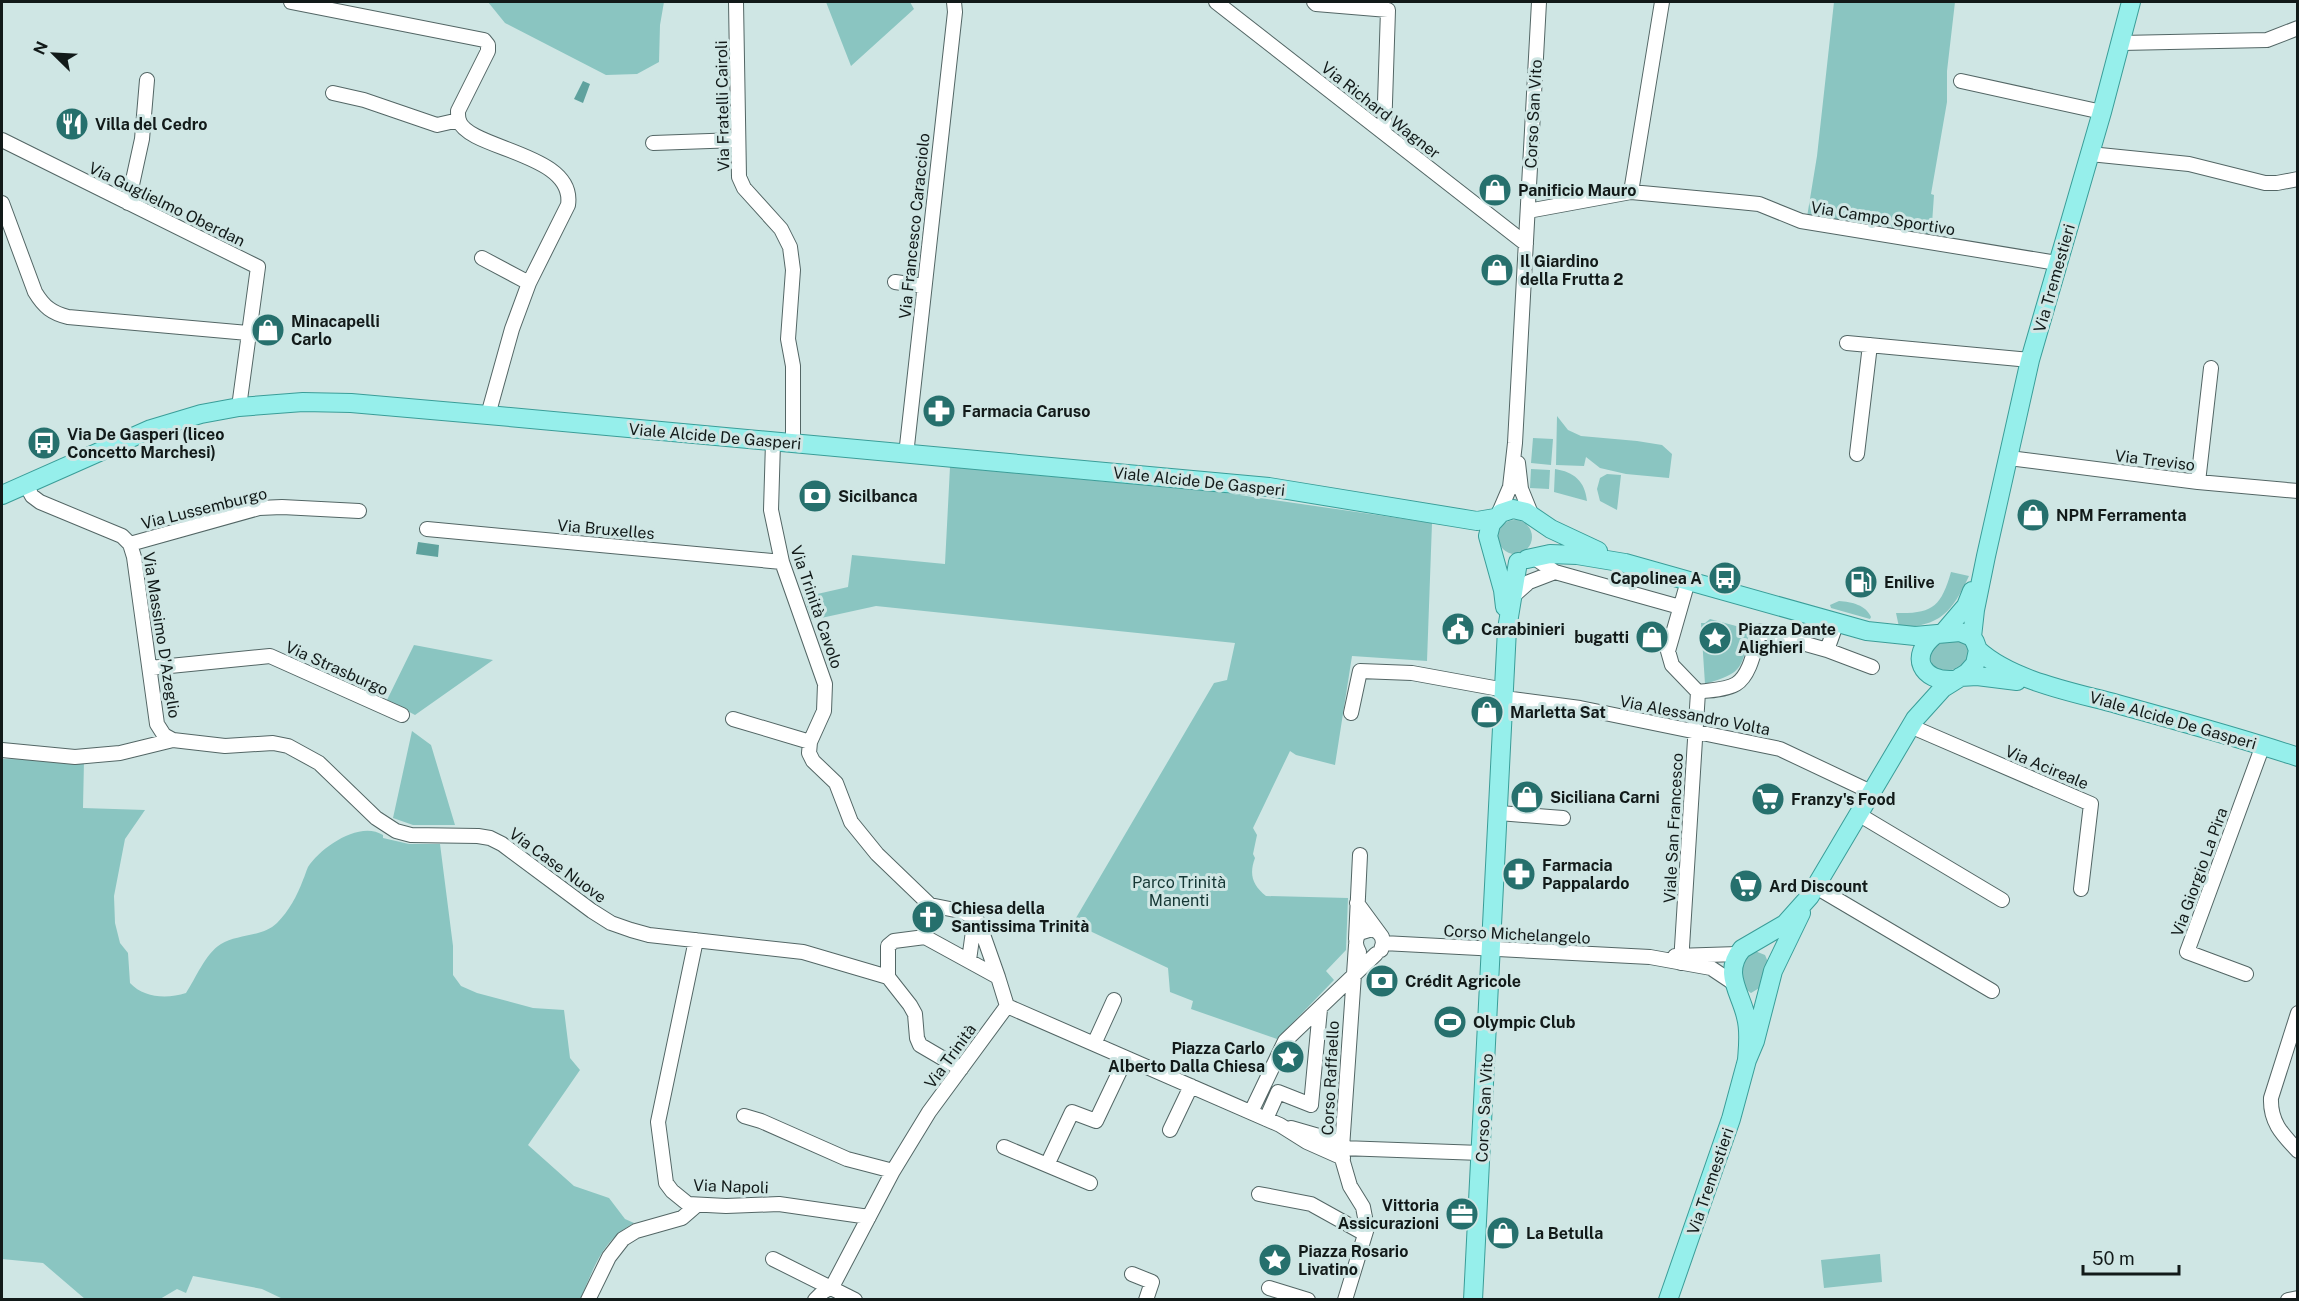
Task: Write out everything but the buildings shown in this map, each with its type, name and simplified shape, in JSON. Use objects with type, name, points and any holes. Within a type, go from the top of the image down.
[{"type":"main road","name":"Via Tremestieri","points":[[1986,556],[2030,360],[2102,112],[2131,2]]},
{"type":"main road","name":"Viale Alcide De Gasperi","points":[[7,490],[151,429],[201,414],[239,407],[303,402],[351,403],[488,415],[1269,487],[1418,512]]},
{"type":"main road","points":[[1418,512],[1477,521],[1513,509],[1526,512],[1578,543],[1625,563]]},
{"type":"main road","points":[[1418,512],[1474,535],[1506,561],[1550,554],[1577,555],[1625,563],[1867,631],[1902,646],[1932,677],[1941,680],[1977,676],[2049,685]]},
{"type":"main road","points":[[1497,516],[1488,532],[1503,590],[1507,630]]},
{"type":"main road","points":[[1507,630],[1512,597],[1526,559],[1537,549],[1540,541],[1541,532],[1534,518]]},
{"type":"main road","points":[[1736,988],[1744,1000],[1757,1001],[1771,977],[1813,891],[1912,722],[1923,695],[1923,648],[1966,606],[1986,556]]},
{"type":"main road","points":[[1912,722],[1934,696],[1975,663],[1975,610],[1986,556]]},
{"type":"main road","name":"Corso San Vito","points":[[1473,1299],[1507,630]]},
{"type":"main road","points":[[1867,631],[1892,635],[1960,632],[2001,667],[2049,685]]},
{"type":"main road","name":"Viale Alcide De Gasperi","points":[[2049,685],[2298,757]]},
{"type":"main road","points":[[1747,1060],[1748,1030],[1733,968],[1743,950],[1785,924],[1813,891]]},
{"type":"main road","points":[[1743,950],[1756,947],[1769,954],[1771,977],[1755,1041],[1747,1060]]},
{"type":"main road","name":"Via Tremestieri","points":[[1668,1299],[1731,1119],[1747,1060]]},
{"type":"street","points":[[291,2],[484,40],[488,45],[488,51],[458,111],[459,120],[476,136],[512,149],[549,170],[562,180],[567,188],[568,205],[529,283],[512,329],[488,415]]},
{"type":"street","name":"Via Fratelli Cairoli","points":[[736,2],[739,177],[744,188],[781,229],[790,247],[793,270],[788,339],[793,366],[794,444]]},
{"type":"street","name":"Via Francesco Caracciolo","points":[[906,455],[955,12],[954,2]]},
{"type":"street","name":"Via Richard Wagner","points":[[1216,2],[1526,244]]},
{"type":"street","points":[[1314,2],[1388,10],[1384,133]]},
{"type":"street","name":"Corso San Vito","points":[[1515,443],[1539,2]]},
{"type":"street","points":[[1632,192],[1662,2]]},
{"type":"street","points":[[2121,43],[2266,40],[2298,28]]},
{"type":"street","points":[[128,203],[142,139],[147,80]]},
{"type":"street","points":[[1961,81],[2102,112]]},
{"type":"street","points":[[333,93],[364,100],[437,125],[459,120]]},
{"type":"street","name":"Via Guglielmo Oberdan","points":[[2,140],[258,267],[239,407]]},
{"type":"street","points":[[653,142],[738,140]]},
{"type":"street","points":[[2090,154],[2189,164],[2265,183],[2298,179]]},
{"type":"street","name":"Via Campo Sportivo","points":[[1528,211],[1632,192],[1759,204],[1800,221],[2057,263]]},
{"type":"street","points":[[2,203],[35,292],[41,303],[53,314],[248,333]]},
{"type":"street","points":[[482,258],[529,283]]},
{"type":"street","points":[[895,282],[924,286]]},
{"type":"street","points":[[1847,343],[2030,360]]},
{"type":"street","points":[[1857,454],[1870,345]]},
{"type":"street","points":[[2198,482],[2211,368]]},
{"type":"street","name":"Via Trinità Cavolo","points":[[773,442],[771,510],[782,562],[825,684],[824,711],[810,742]]},
{"type":"street","points":[[1497,516],[1510,487],[1515,443]]},
{"type":"street","points":[[1515,443],[1521,489],[1534,518]]},
{"type":"street","name":"Via Treviso","points":[[2009,458],[2198,482],[2298,491]]},
{"type":"street","points":[[7,490],[18,496],[40,502]]},
{"type":"street","name":"Via Massimo D'Azeglio","points":[[7,490],[32,496],[40,502],[122,536],[130,544],[134,556],[157,724],[164,735],[173,740]]},
{"type":"street","name":"Via Lussemburgo","points":[[130,544],[260,508],[358,511]]},
{"type":"street","name":"Via Bruxelles","points":[[427,530],[782,562]]},
{"type":"street","points":[[1526,559],[1555,572],[1680,607]]},
{"type":"street","points":[[1512,597],[1529,582],[1555,572]]},
{"type":"street","points":[[1688,581],[1668,651],[1672,665],[1698,697],[1738,683],[1748,668],[1760,631],[1827,650],[1872,667]]},
{"type":"street","points":[[1827,650],[1837,622]]},
{"type":"street","name":"Via Strasburgo","points":[[150,668],[270,656],[402,715]]},
{"type":"street","name":"Via Alessandro Volta","points":[[1351,713],[1360,671],[1412,673],[1504,694],[1780,749],[1871,792]]},
{"type":"street","name":"Viale San Francesco","points":[[1682,959],[1698,697]]},
{"type":"street","points":[[733,719],[810,742],[809,753],[813,761],[836,783],[850,822],[877,854],[930,905],[960,911],[975,917],[1007,1006],[1266,1119],[1343,1150],[1350,1186],[1363,1207],[1366,1217],[1365,1233],[1345,1299]]},
{"type":"street","name":"Via Acireale","points":[[1912,722],[2091,804],[2081,889]]},
{"type":"street","name":"Via Case Nuove","points":[[2,750],[75,757],[120,753],[173,740],[225,746],[256,743],[288,746],[319,763],[376,818],[396,831],[411,835],[490,838],[502,844],[611,923],[649,935],[803,952],[888,977]]},
{"type":"street","name":"Via Giorgio La Pira","points":[[2246,974],[2187,952],[2263,746]]},
{"type":"street","points":[[1499,813],[1563,818]]},
{"type":"street","points":[[1858,814],[2002,900]]},
{"type":"street","points":[[1360,855],[1357,903],[1379,943]]},
{"type":"street","points":[[1813,891],[1992,991]]},
{"type":"street","name":"Corso Raffaello","points":[[1357,903],[1343,1150],[1481,1153]]},
{"type":"street","points":[[969,960],[975,917]]},
{"type":"street","points":[[1365,930],[1379,943],[1364,955],[1358,951],[1356,942],[1365,930]]},
{"type":"street","points":[[961,1069],[920,1045],[916,1038],[915,1014],[888,977],[888,946],[894,941],[925,937],[998,977]]},
{"type":"street","name":"Via Napoli","points":[[696,940],[658,1122],[666,1183],[688,1204],[779,1204],[869,1217]]},
{"type":"street","points":[[1251,1112],[1285,1041],[1352,979],[1379,943]]},
{"type":"street","name":"Corso Michelangelo","points":[[1379,943],[1682,959]]},
{"type":"street","points":[[1682,959],[1743,950]]},
{"type":"street","points":[[1682,959],[1711,968],[1736,988]]},
{"type":"street","points":[[1094,1044],[1114,1000]]},
{"type":"street","name":"Via Trinità","points":[[832,1287],[893,1171],[929,1112],[1007,1006]]},
{"type":"street","points":[[1264,1086],[1311,1105],[1320,1009]]},
{"type":"street","points":[[2298,1013],[2271,1098],[2270,1111],[2281,1133],[2298,1151]]},
{"type":"street","points":[[1047,1165],[1072,1112],[1096,1121],[1126,1058]]},
{"type":"street","points":[[1170,1130],[1191,1086]]},
{"type":"street","points":[[1266,1119],[1278,1092]]},
{"type":"street","points":[[744,1116],[761,1121],[847,1159],[893,1171]]},
{"type":"street","points":[[1004,1147],[1090,1183]]},
{"type":"street","points":[[1259,1194],[1311,1204],[1365,1233]]},
{"type":"street","points":[[588,1299],[609,1257],[623,1239],[636,1231],[682,1218],[698,1204]]},
{"type":"street","points":[[773,1259],[855,1299]]},
{"type":"street","points":[[1132,1274],[1152,1282],[1146,1299]]},
{"type":"street","points":[[815,1299],[832,1287]]},
{"type":"street","points":[[1269,1288],[1308,1299]]},
{"type":"street","points":[[2288,1299],[2298,1298]]},
{"type":"green space","points":[[488,2],[664,2],[660,25],[659,62],[637,74],[606,75],[505,23]]},
{"type":"green space","points":[[826,2],[910,2],[914,9],[851,66]]},
{"type":"green space","points":[[1834,2],[1955,2],[1947,71],[1947,102],[1931,194],[1934,195],[1931,238],[1893,230],[1890,223],[1884,222],[1882,228],[1807,217],[1817,156]]},
{"type":"green space","points":[[1557,416],[1568,430],[1581,436],[1662,445],[1672,454],[1669,478],[1626,474],[1600,468],[1586,457],[1584,466],[1556,465]]},
{"type":"green space","points":[[1533,438],[1553,439],[1551,465],[1531,463]]},
{"type":"green space","name":"Parco Trinità Manenti","points":[[950,467],[1226,493],[1432,523],[1427,661],[1352,656],[1335,765],[1296,755],[1290,751],[1253,828],[1257,835],[1252,874],[1258,888],[1266,896],[1348,898],[1346,950],[1326,971],[1334,980],[1277,1039],[1191,1009],[1193,1001],[1170,992],[1168,968],[1073,923],[1214,683],[1227,680],[1235,643],[876,606],[812,620],[804,597],[848,587],[852,555],[945,564]]},
{"type":"green space","points":[[1531,469],[1550,470],[1549,489],[1530,488]]},
{"type":"green space","points":[[1555,469],[1568,472],[1581,483],[1587,501],[1554,492]]},
{"type":"green space","points":[[1607,474],[1621,475],[1617,510],[1600,501],[1597,489],[1600,478]]},
{"type":"green space","points":[[1515,520],[1527,525],[1532,537],[1527,549],[1515,554],[1503,549],[1498,537],[1503,525]]},
{"type":"green space","points":[[1951,572],[1969,576],[1950,608],[1943,615],[1925,624],[1899,627],[1896,613],[1918,612],[1933,606],[1939,601]]},
{"type":"green space","points":[[1839,601],[1854,603],[1862,607],[1869,613],[1870,619],[1831,608],[1830,605]]},
{"type":"green space","points":[[1710,619],[1751,630],[1742,661],[1735,672],[1705,684],[1701,623]]},
{"type":"green space","points":[[1956,640],[1966,643],[1970,654],[1964,664],[1949,670],[1933,666],[1929,656],[1934,649],[1943,642]]},
{"type":"green space","points":[[414,645],[493,660],[415,715],[387,700]]},
{"type":"green space","points":[[412,731],[431,745],[455,825],[413,825],[393,818]]},
{"type":"green space","points":[[2,759],[84,760],[83,808],[145,810],[125,839],[114,896],[115,923],[120,943],[128,953],[130,983],[142,992],[156,996],[186,993],[215,948],[227,941],[265,931],[277,923],[292,903],[314,859],[331,844],[342,838],[353,833],[374,831],[383,835],[383,838],[409,844],[440,844],[453,946],[453,975],[461,986],[477,993],[533,1008],[564,1010],[570,1058],[580,1070],[528,1145],[574,1186],[609,1198],[625,1219],[634,1223],[623,1230],[606,1247],[580,1299],[283,1299],[262,1289],[193,1276],[186,1293],[177,1289],[160,1299],[85,1299],[43,1263],[2,1259]]},
{"type":"green space","points":[[1755,951],[1765,955],[1768,962],[1761,987],[1751,993],[1744,988],[1742,966]]},
{"type":"green space","points":[[1880,1254],[1882,1282],[1824,1288],[1821,1260]]},
{"type":"shaded area","points":[[583,81],[590,84],[583,103],[574,99]]},
{"type":"shaded area","points":[[418,542],[439,545],[438,557],[416,554]]},
{"type":"place","name":"Villa del Cedro","points":[[72,124]]},
{"type":"place","name":"Panificio Mauro","points":[[1495,190]]},
{"type":"place","name":"Il Giardino della Frutta 2","points":[[1497,270]]},
{"type":"place","name":"Minacapelli Carlo","points":[[268,330]]},
{"type":"place","name":"Farmacia Caruso","points":[[939,411]]},
{"type":"place","name":"Via De Gasperi (liceo Concetto Marchesi)","points":[[44,443]]},
{"type":"place","name":"Sicilbanca","points":[[815,496]]},
{"type":"place","name":"NPM Ferramenta","points":[[2033,515]]},
{"type":"place","name":"Capolinea A","points":[[1725,578]]},
{"type":"place","name":"Enilive","points":[[1861,582]]},
{"type":"place","name":"Carabinieri","points":[[1458,629]]},
{"type":"place","name":"bugatti","points":[[1652,637]]},
{"type":"place","name":"Piazza Dante Alighieri","points":[[1715,638]]},
{"type":"place","name":"Marletta Sat","points":[[1487,712]]},
{"type":"place","name":"Siciliana Carni","points":[[1527,797]]},
{"type":"place","name":"Franzy's Food","points":[[1768,799]]},
{"type":"place","name":"Farmacia Pappalardo","points":[[1519,874]]},
{"type":"place","name":"Ard Discount","points":[[1746,886]]},
{"type":"place","name":"Chiesa della Santissima Trinità","points":[[928,917]]},
{"type":"place","name":"Crédit Agricole","points":[[1382,981]]},
{"type":"place","name":"Olympic Club","points":[[1450,1022]]},
{"type":"place","name":"Piazza Carlo Alberto Dalla Chiesa","points":[[1288,1057]]},
{"type":"place","name":"Vittoria Assicurazioni","points":[[1462,1214]]},
{"type":"place","name":"La Betulla","points":[[1503,1233]]},
{"type":"place","name":"Piazza Rosario Livatino","points":[[1275,1260]]}]
